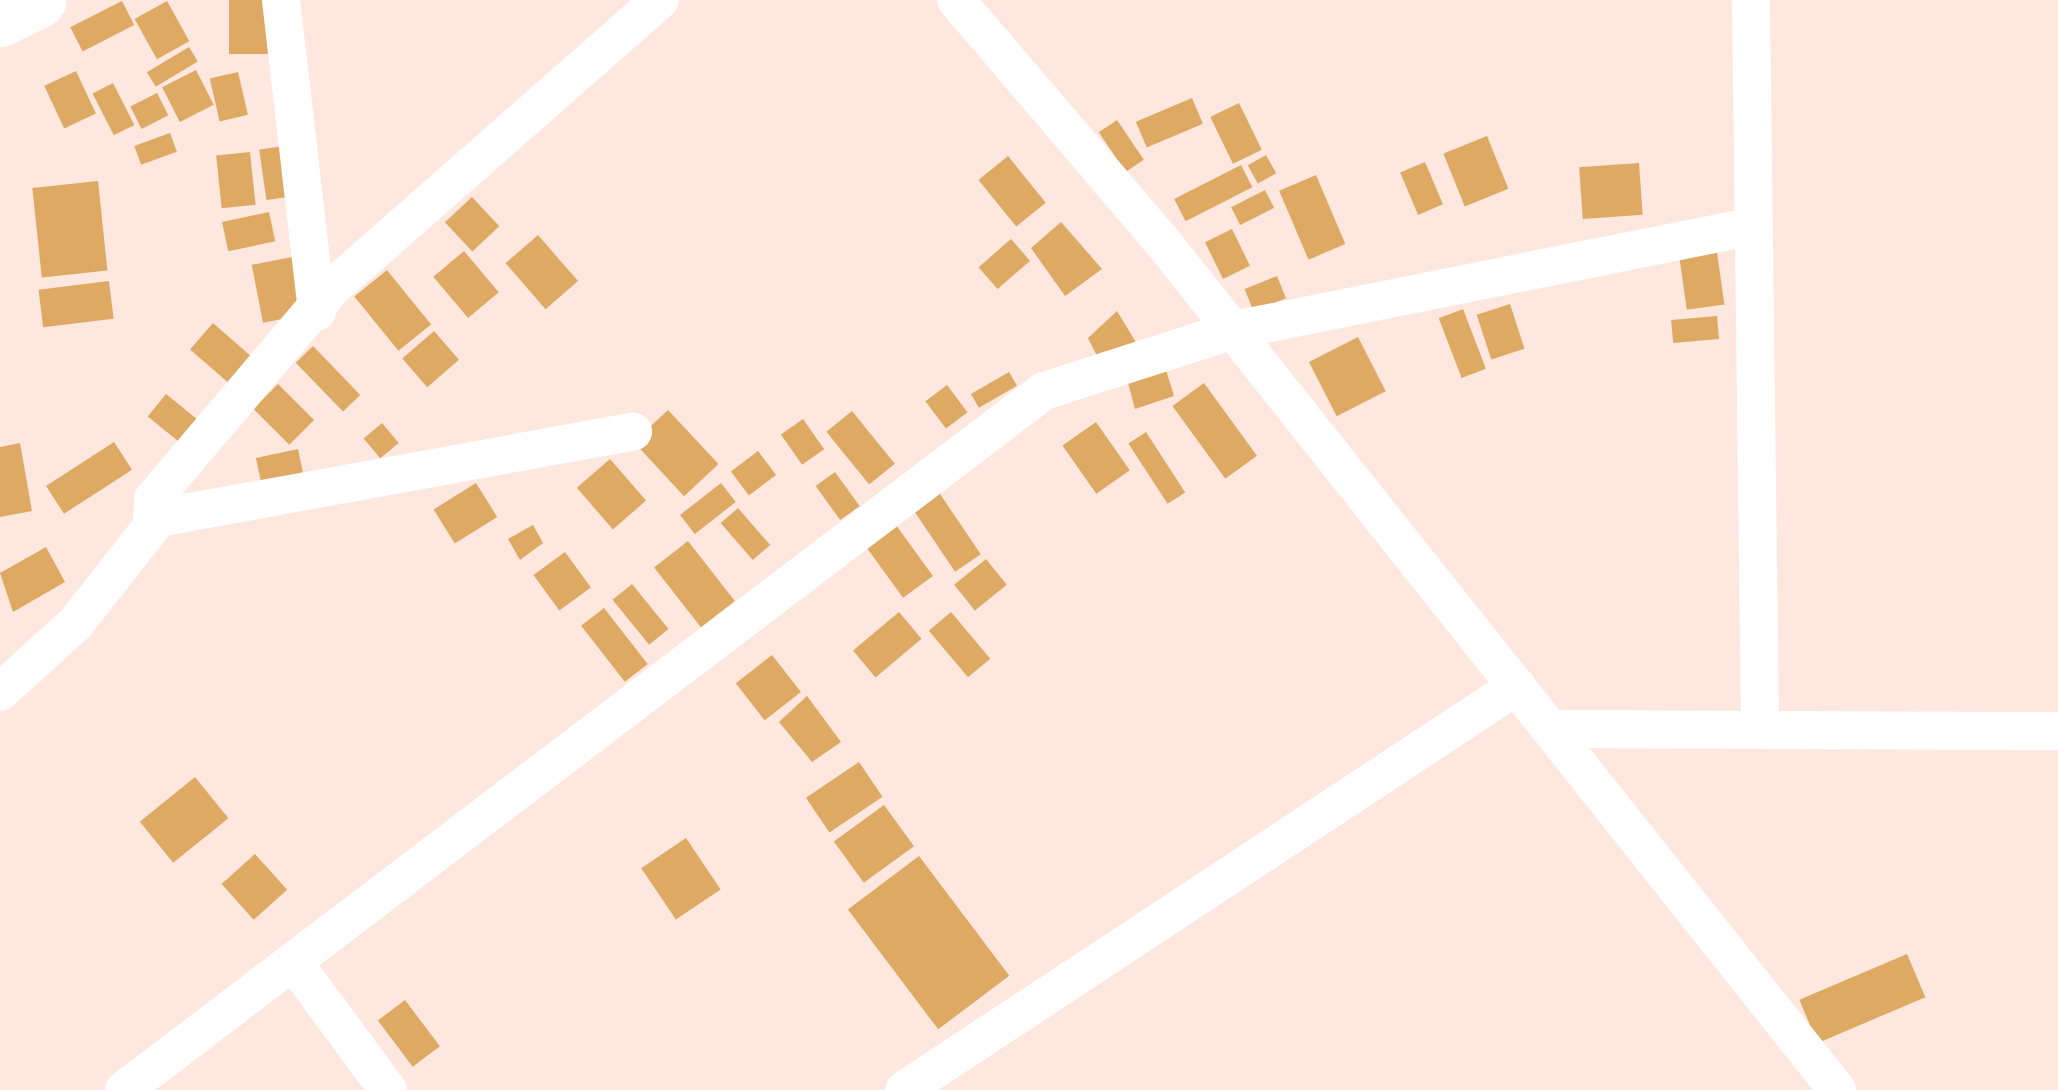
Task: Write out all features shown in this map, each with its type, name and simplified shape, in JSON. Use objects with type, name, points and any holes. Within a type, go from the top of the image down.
[{"type":"main road","points":[[0,19],[38,0]]},
{"type":"street","points":[[281,0],[317,312]]},
{"type":"street","points":[[0,692],[76,622],[152,519],[153,500],[317,312],[332,288],[660,0]]},
{"type":"street","points":[[956,0],[1234,330],[1555,729],[1838,1090]]},
{"type":"street","points":[[1751,0],[1748,228],[1760,726]]},
{"type":"street","points":[[124,1090],[295,964],[1044,390],[1234,330],[1748,228]]},
{"type":"street","points":[[152,519],[633,432]]},
{"type":"street","points":[[904,1090],[1517,686]]},
{"type":"street","points":[[1555,729],[1760,726],[2058,731]]},
{"type":"street","points":[[295,964],[388,1090]]},
{"type":"building","points":[[229,0],[271,0],[271,54],[229,54]]},
{"type":"building","points":[[122,1],[134,25],[83,51],[70,27]]},
{"type":"building","points":[[167,1],[189,41],[157,59],[135,19]]},
{"type":"building","points":[[189,47],[198,62],[156,87],[147,72]]},
{"type":"building","points":[[196,70],[214,105],[180,122],[162,87]]},
{"type":"building","points":[[76,71],[96,114],[64,128],[44,86]]},
{"type":"building","points":[[238,72],[248,115],[220,121],[210,79]]},
{"type":"building","points":[[113,83],[134,125],[114,135],[93,93]]},
{"type":"building","points":[[157,93],[168,115],[142,129],[130,107]]},
{"type":"building","points":[[1192,98],[1203,124],[1147,148],[1136,122]]},
{"type":"building","points":[[1239,103],[1262,150],[1233,164],[1210,117]]},
{"type":"building","points":[[1117,120],[1144,160],[1126,172],[1099,132]]},
{"type":"building","points":[[170,133],[177,152],[141,165],[134,146]]},
{"type":"building","points":[[1487,136],[1508,189],[1465,206],[1443,154]]},
{"type":"building","points":[[285,146],[292,197],[266,200],[259,150]]},
{"type":"building","points":[[250,152],[256,205],[222,208],[216,156]]},
{"type":"building","points":[[1266,155],[1276,173],[1258,184],[1248,165]]},
{"type":"building","points":[[1008,156],[1046,203],[1016,227],[978,180]]},
{"type":"building","points":[[1425,162],[1443,204],[1418,215],[1400,173]]},
{"type":"building","points":[[1639,163],[1643,215],[1583,219],[1579,167]]},
{"type":"building","points":[[1241,165],[1252,187],[1186,221],[1174,199]]},
{"type":"building","points":[[1316,175],[1345,244],[1308,260],[1279,191]]},
{"type":"building","points":[[98,181],[107,271],[42,277],[32,188]]},
{"type":"building","points":[[1265,190],[1274,208],[1240,225],[1231,207]]},
{"type":"building","points":[[472,197],[499,226],[472,251],[445,222]]},
{"type":"building","points":[[269,212],[275,241],[228,251],[222,222]]},
{"type":"building","points":[[1061,222],[1102,269],[1065,296],[1031,248]]},
{"type":"building","points":[[1232,229],[1250,266],[1223,279],[1205,242]]},
{"type":"building","points":[[538,235],[578,281],[546,309],[506,263]]},
{"type":"building","points":[[1011,239],[1030,261],[998,289],[979,267]]},
{"type":"building","points":[[464,251],[499,292],[468,318],[433,277]]},
{"type":"building","points":[[1717,252],[1724,304],[1687,310],[1679,257]]},
{"type":"building","points":[[292,257],[303,315],[263,323],[252,265]]},
{"type":"building","points":[[387,270],[431,324],[398,351],[354,296]]},
{"type":"building","points":[[1277,276],[1286,298],[1254,311],[1245,289]]},
{"type":"building","points":[[109,281],[114,319],[43,327],[39,290]]},
{"type":"building","points":[[1510,304],[1525,349],[1491,360],[1477,315]]},
{"type":"building","points":[[1463,309],[1486,369],[1462,378],[1439,318]]},
{"type":"building","points":[[1117,311],[1140,349],[1098,358],[1088,338]]},
{"type":"building","points":[[1717,316],[1719,339],[1673,343],[1671,320]]},
{"type":"building","points":[[213,323],[260,364],[237,390],[190,349]]},
{"type":"building","points":[[434,331],[459,360],[427,387],[402,359]]},
{"type":"building","points":[[1358,337],[1386,391],[1337,416],[1309,362]]},
{"type":"building","points":[[313,346],[360,395],[343,412],[296,363]]},
{"type":"building","points":[[1166,370],[1174,396],[1135,409],[1127,379]]},
{"type":"building","points":[[1009,372],[1017,386],[979,408],[971,394]]},
{"type":"building","points":[[1204,383],[1257,456],[1225,479],[1172,406]]},
{"type":"building","points":[[278,384],[314,420],[289,445],[253,409]]},
{"type":"building","points":[[947,385],[967,412],[946,428],[925,401]]},
{"type":"building","points":[[166,394],[200,422],[182,444],[148,417]]},
{"type":"building","points":[[668,410],[718,464],[684,496],[634,442]]},
{"type":"building","points":[[852,411],[895,464],[869,485],[826,432]]},
{"type":"building","points":[[803,419],[824,449],[802,465],[781,434]]},
{"type":"building","points":[[1096,422],[1130,470],[1096,494],[1062,446]]},
{"type":"building","points":[[382,423],[399,443],[380,458],[364,438]]},
{"type":"building","points":[[1146,432],[1185,492],[1168,504],[1128,443]]},
{"type":"building","points":[[114,442],[132,470],[64,514],[46,486]]},
{"type":"building","points":[[20,443],[32,511],[0,517],[0,447]]},
{"type":"building","points":[[298,449],[303,473],[261,482],[256,458]]},
{"type":"building","points":[[758,451],[776,475],[749,495],[731,471]]},
{"type":"building","points":[[610,459],[646,501],[613,529],[577,488]]},
{"type":"building","points":[[835,472],[860,506],[840,520],[816,486]]},
{"type":"building","points":[[476,483],[497,517],[455,543],[434,509]]},
{"type":"building","points":[[721,483],[736,502],[695,534],[680,515]]},
{"type":"building","points":[[936,488],[981,554],[955,572],[910,505]]},
{"type":"building","points":[[738,508],[770,545],[753,560],[721,523]]},
{"type":"building","points":[[893,521],[933,576],[903,598],[863,543]]},
{"type":"building","points":[[533,525],[543,543],[520,560],[508,539]]},
{"type":"building","points":[[688,541],[735,601],[701,627],[654,567]]},
{"type":"building","points":[[46,547],[65,582],[13,612],[0,573]]},
{"type":"building","points":[[565,552],[591,588],[559,611],[533,575]]},
{"type":"building","points":[[986,559],[1007,585],[975,610],[954,585]]},
{"type":"building","points":[[632,584],[669,629],[649,645],[613,600]]},
{"type":"building","points":[[604,608],[648,664],[625,682],[581,626]]},
{"type":"building","points":[[899,612],[921,639],[876,677],[853,651]]},
{"type":"building","points":[[951,612],[990,659],[968,677],[929,631]]},
{"type":"building","points":[[772,655],[801,692],[765,720],[736,683]]},
{"type":"building","points":[[807,696],[841,742],[812,762],[779,722]]},
{"type":"building","points":[[859,762],[882,797],[829,833],[806,798]]},
{"type":"building","points":[[195,777],[228,818],[173,863],[140,822]]},
{"type":"building","points":[[884,805],[914,846],[864,883],[834,841]]},
{"type":"building","points":[[686,838],[721,889],[676,920],[641,868]]},
{"type":"building","points":[[255,854],[287,890],[254,920],[222,884]]},
{"type":"building","points":[[919,856],[1009,976],[938,1029],[848,910]]},
{"type":"building","points":[[1907,954],[1925,997],[1818,1043],[1799,1000]]},
{"type":"building","points":[[405,1000],[440,1046],[413,1067],[378,1020]]}]
